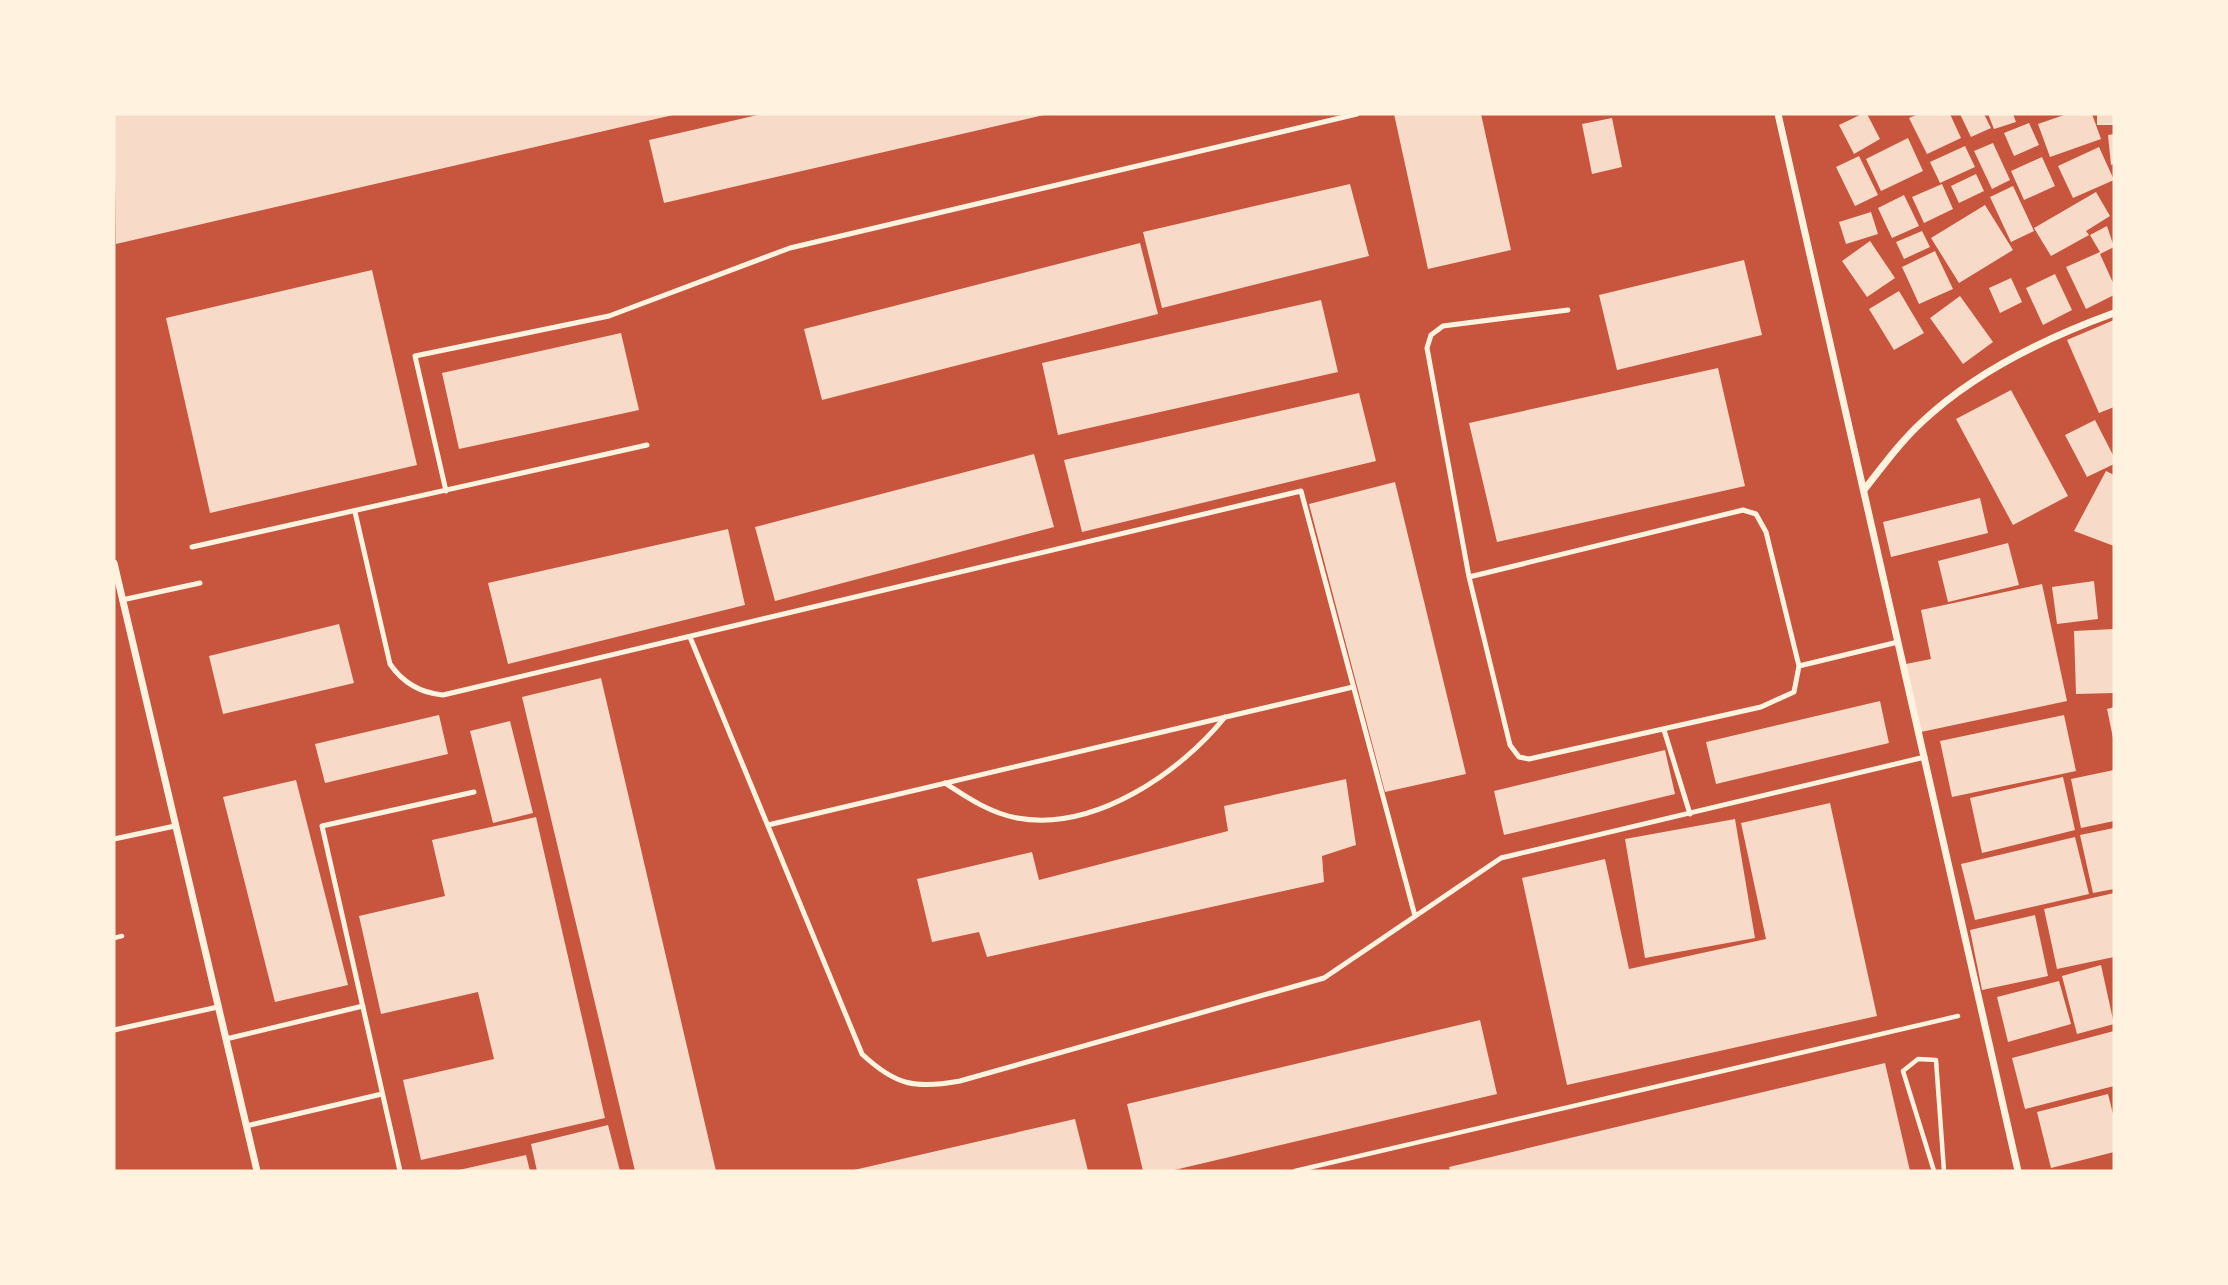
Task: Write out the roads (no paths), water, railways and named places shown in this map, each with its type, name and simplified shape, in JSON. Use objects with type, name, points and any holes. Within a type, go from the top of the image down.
[{"type":"street","points":[[1778,114],[2018,1171]]},
{"type":"street","points":[[1864,490],[1923,421],[1957,393],[2046,343],[2114,313]]},
{"type":"street","points":[[114,564],[257,1171]]},
{"type":"lane","points":[[446,491],[415,356],[609,316],[790,248],[1357,114]]},
{"type":"lane","points":[[1469,577],[1743,510],[1756,514],[1766,532],[1799,666],[1794,692],[1761,707],[1529,759],[1519,757],[1510,745],[1469,577],[1427,348],[1431,335],[1443,326],[1568,310]]},
{"type":"lane","points":[[192,547],[647,445]]},
{"type":"lane","points":[[355,512],[390,664],[406,683],[431,694],[456,694],[1301,491],[1415,916]]},
{"type":"lane","points":[[122,600],[200,583]]},
{"type":"lane","points":[[690,637],[862,1054],[895,1079],[915,1086],[960,1082],[1324,978],[1501,858],[1925,757]]},
{"type":"lane","points":[[1799,666],[1898,642]]},
{"type":"lane","points":[[768,825],[1353,687]]},
{"type":"lane","points":[[944,783],[988,810],[1018,818],[1046,819],[1079,813],[1144,789],[1189,758],[1226,716]]},
{"type":"lane","points":[[1664,730],[1690,814]]},
{"type":"lane","points":[[400,1171],[322,826],[474,792]]},
{"type":"lane","points":[[114,839],[175,826]]},
{"type":"lane","points":[[226,1039],[363,1006]]},
{"type":"lane","points":[[114,1030],[218,1007]]},
{"type":"lane","points":[[246,1126],[383,1094]]}]
